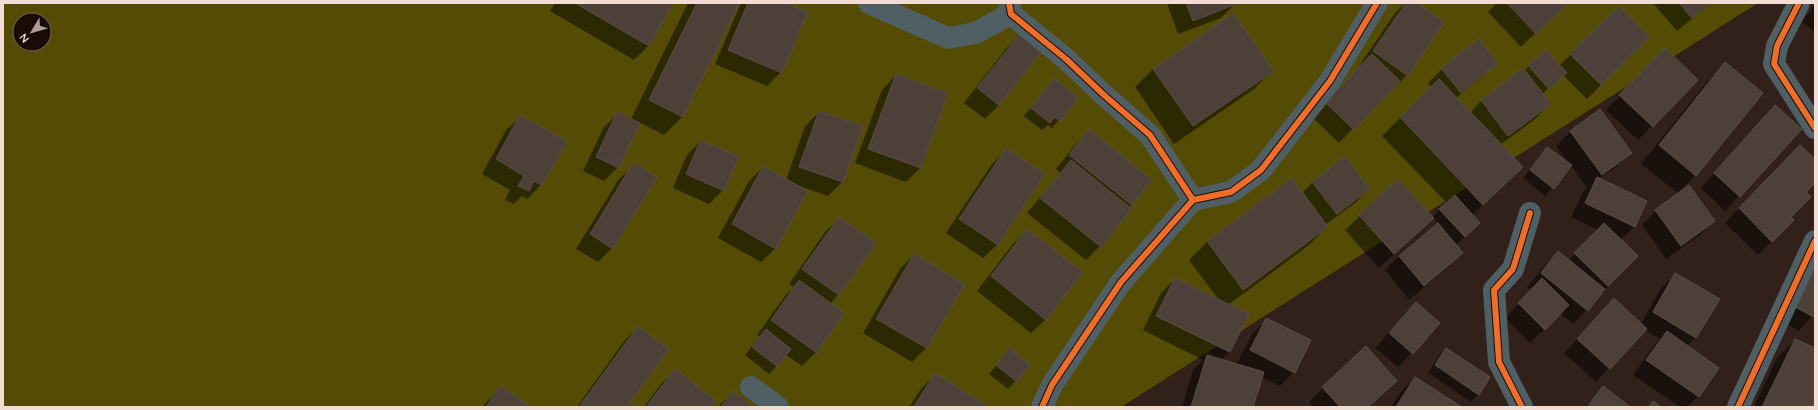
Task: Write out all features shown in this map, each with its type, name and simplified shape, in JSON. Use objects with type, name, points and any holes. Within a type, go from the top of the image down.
[{"type":"street","points":[[869,3],[948,38],[975,33],[1010,8],[1105,96],[1150,135],[1193,200]]},
{"type":"street","points":[[1042,407],[1052,385],[1121,282],[1193,200],[1231,192],[1262,170],[1330,80],[1377,3]]},
{"type":"street","points":[[1799,3],[1777,46],[1774,64],[1815,128]]},
{"type":"street","points":[[1522,407],[1499,362],[1494,290],[1513,269],[1530,213]]},
{"type":"street","points":[[1738,407],[1815,241]]},
{"type":"street","points":[[751,387],[778,407]]},
{"type":"shaded area","points":[[3,3],[1758,3],[1121,407],[3,407]]},
{"type":"building","points":[[575,3],[673,3],[649,46]]},
{"type":"building","points":[[697,3],[739,3],[683,117],[649,100]]},
{"type":"building","points":[[748,3],[787,3],[808,12],[782,73],[728,50]]},
{"type":"building","points":[[1186,3],[1236,3],[1236,4],[1193,21]]},
{"type":"building","points":[[1406,3],[1417,3],[1444,22],[1408,76],[1373,51]]},
{"type":"building","points":[[1507,3],[1566,3],[1567,4],[1536,34]]},
{"type":"building","points":[[1679,3],[1710,3],[1692,18]]},
{"type":"building","points":[[1619,6],[1650,37],[1601,85],[1570,54]]},
{"type":"building","points":[[1233,13],[1274,71],[1193,126],[1153,69]]},
{"type":"building","points":[[1020,34],[1042,51],[999,105],[977,88]]},
{"type":"building","points":[[1479,39],[1498,63],[1461,93],[1441,68]]},
{"type":"building","points":[[1665,48],[1698,80],[1653,127],[1619,95]]},
{"type":"building","points":[[1546,50],[1567,73],[1549,89],[1528,65]]},
{"type":"building","points":[[1372,54],[1400,81],[1354,130],[1325,102]]},
{"type":"building","points":[[1725,62],[1763,93],[1696,176],[1659,145]]},
{"type":"building","points":[[1523,68],[1551,104],[1508,136],[1481,100]]},
{"type":"building","points":[[896,74],[948,93],[921,168],[868,149]]},
{"type":"building","points":[[1054,78],[1078,98],[1061,121],[1055,117],[1050,123],[1031,108]]},
{"type":"building","points":[[1439,79],[1523,167],[1483,205],[1400,117]]},
{"type":"building","points":[[1775,105],[1802,129],[1740,197],[1714,173]]},
{"type":"building","points":[[1600,109],[1632,153],[1602,175],[1570,131]]},
{"type":"building","points":[[819,111],[863,126],[843,182],[799,167]]},
{"type":"building","points":[[617,112],[640,123],[619,168],[596,157]]},
{"type":"building","points":[[520,115],[567,141],[542,185],[534,181],[529,191],[518,186],[524,176],[496,159]]},
{"type":"building","points":[[1089,129],[1152,180],[1132,205],[1069,155]]},
{"type":"building","points":[[701,140],[739,157],[724,191],[686,174]]},
{"type":"building","points":[[1800,145],[1815,159],[1815,183],[1806,192],[1811,197],[1791,217],[1794,220],[1772,242],[1739,208]]},
{"type":"building","points":[[1547,147],[1572,165],[1554,189],[1530,170]]},
{"type":"building","points":[[1006,148],[1045,174],[998,245],[959,219]]},
{"type":"building","points":[[1345,156],[1370,189],[1337,214],[1312,182]]},
{"type":"building","points":[[1071,160],[1132,209],[1101,247],[1040,198]]},
{"type":"building","points":[[633,163],[657,177],[613,249],[590,234]]},
{"type":"building","points":[[763,166],[808,191],[776,249],[732,224]]},
{"type":"building","points":[[1597,177],[1647,201],[1635,227],[1585,203]]},
{"type":"building","points":[[1292,178],[1328,227],[1243,290],[1207,241]]},
{"type":"building","points":[[1398,179],[1434,218],[1394,254],[1359,215]]},
{"type":"building","points":[[1689,185],[1715,221],[1681,246],[1655,210]]},
{"type":"building","points":[[1455,195],[1480,223],[1465,237],[1439,209]]},
{"type":"building","points":[[839,217],[876,243],[839,296],[802,269]]},
{"type":"building","points":[[1438,223],[1463,253],[1424,286],[1399,256]]},
{"type":"building","points":[[1604,223],[1638,256],[1608,286],[1574,253]]},
{"type":"building","points":[[1027,229],[1083,272],[1046,320],[991,276]]},
{"type":"building","points":[[1558,251],[1605,289],[1588,311],[1541,273]]},
{"type":"building","points":[[914,254],[965,284],[927,348],[876,319]]},
{"type":"building","points":[[1815,269],[1815,315],[1814,317],[1795,307]]},
{"type":"building","points":[[1675,273],[1720,299],[1696,338],[1653,312]]},
{"type":"building","points":[[1175,278],[1249,314],[1230,352],[1156,316]]},
{"type":"building","points":[[1542,278],[1569,305],[1545,330],[1518,303]]},
{"type":"building","points":[[799,280],[844,313],[817,353],[771,320]]},
{"type":"building","points":[[1614,298],[1647,329],[1610,369],[1577,339]]},
{"type":"building","points":[[1416,302],[1440,323],[1413,354],[1389,333]]},
{"type":"building","points":[[1266,318],[1311,340],[1295,373],[1250,350]]},
{"type":"building","points":[[638,326],[669,349],[627,407],[579,407]]},
{"type":"building","points":[[766,329],[791,349],[778,367],[752,347]]},
{"type":"building","points":[[1667,331],[1719,368],[1699,397],[1646,360]]},
{"type":"building","points":[[1795,339],[1815,348],[1815,407],[1762,407]]},
{"type":"building","points":[[1366,346],[1397,381],[1368,407],[1340,407],[1322,387]]},
{"type":"building","points":[[1009,348],[1030,364],[1017,382],[996,365]]},
{"type":"building","points":[[1446,348],[1490,377],[1479,395],[1435,365]]},
{"type":"building","points":[[1207,355],[1264,372],[1253,407],[1191,407]]},
{"type":"building","points":[[675,369],[715,400],[710,407],[646,407]]},
{"type":"building","points":[[935,373],[988,407],[914,407]]},
{"type":"building","points":[[1415,377],[1462,407],[1396,407]]},
{"type":"building","points":[[500,386],[531,407],[486,407]]},
{"type":"building","points":[[1603,386],[1630,407],[1587,407]]},
{"type":"building","points":[[733,391],[754,407],[721,407]]},
{"type":"building","points":[[1653,401],[1661,407],[1649,407]]},
{"type":"cycle path","points":[[1009,3],[1011,14],[1066,59],[1105,96],[1150,135],[1193,200]]},
{"type":"cycle path","points":[[1042,407],[1052,385],[1121,282],[1193,200],[1231,192],[1261,170],[1330,81],[1377,3]]},
{"type":"cycle path","points":[[1799,3],[1777,46],[1774,64],[1815,128]]},
{"type":"cycle path","points":[[1522,407],[1499,362],[1494,290],[1513,269],[1530,213]]},
{"type":"cycle path","points":[[1738,407],[1815,241]]}]
